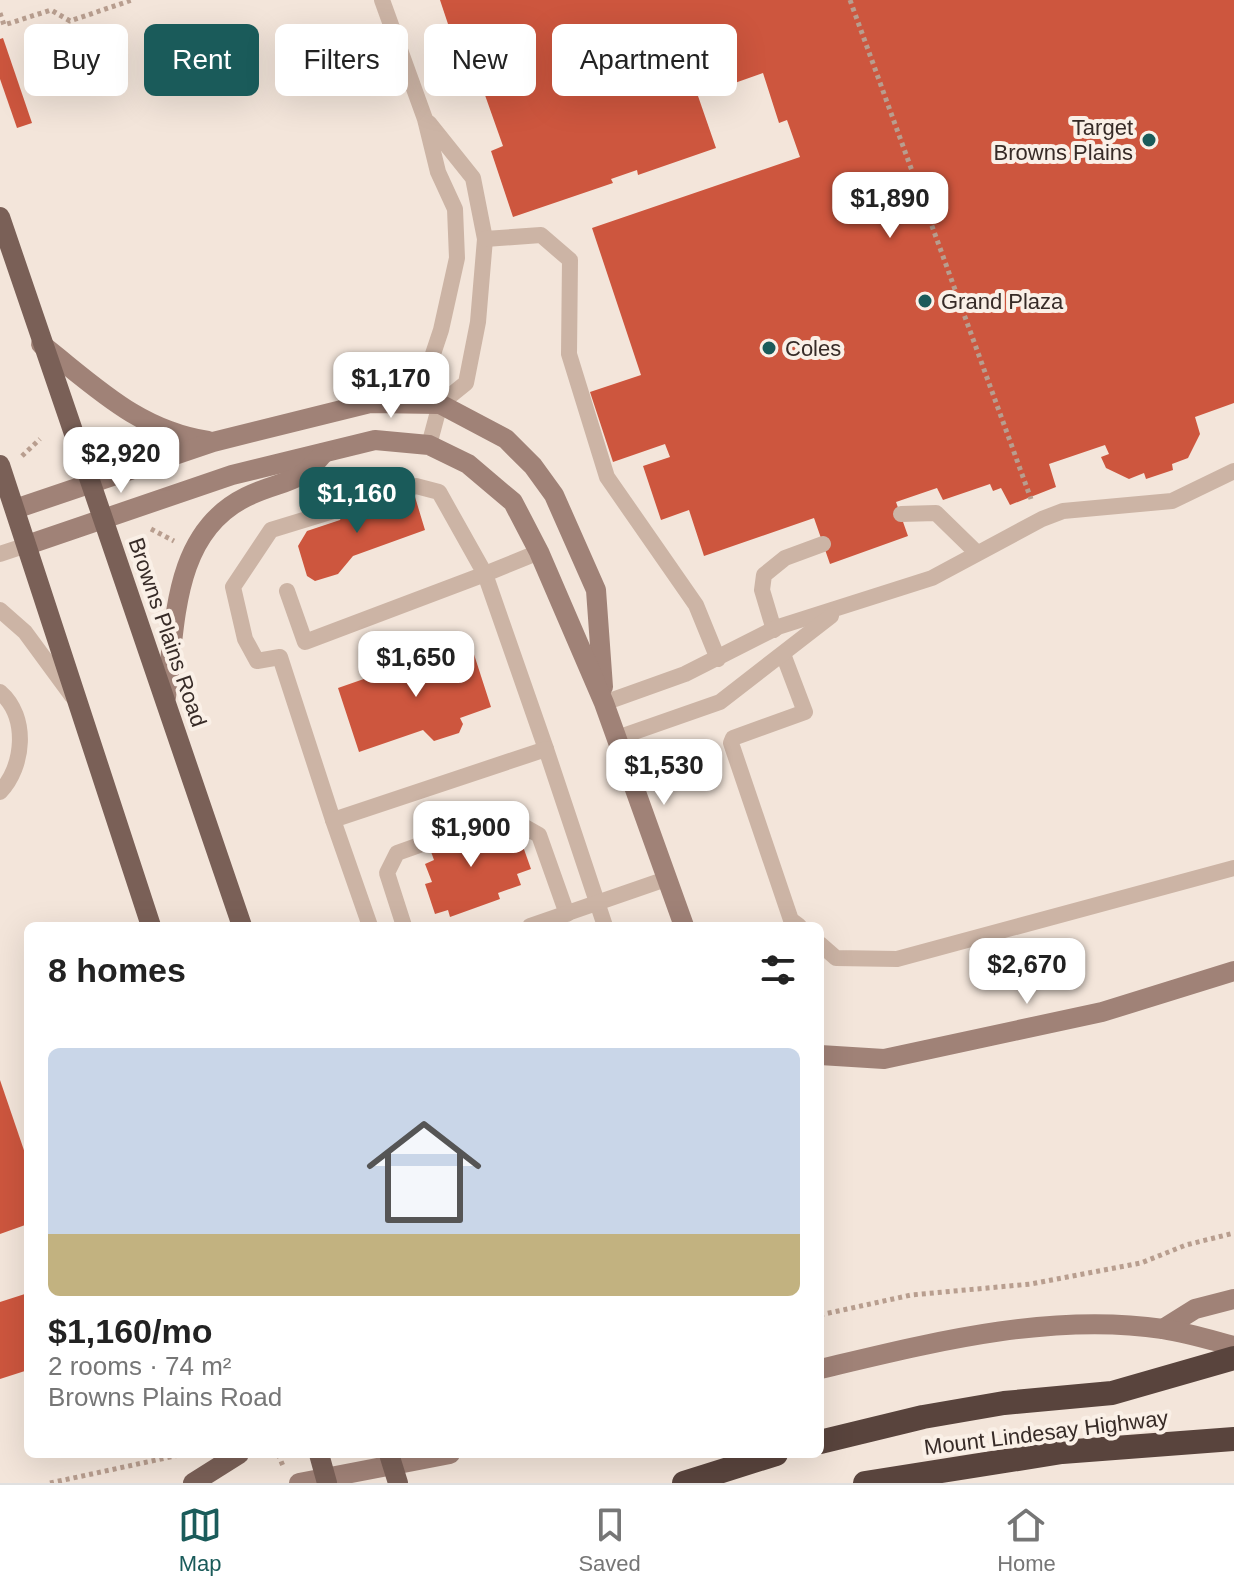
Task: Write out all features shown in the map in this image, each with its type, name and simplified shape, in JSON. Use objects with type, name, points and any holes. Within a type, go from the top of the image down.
[{"type":"highway","points":[[824,1441],[923,1417],[1004,1403],[1112,1393],[1234,1358]]},
{"type":"highway","name":"Mount Lindesay Highway","points":[[865,1483],[1062,1452],[1234,1439]]},
{"type":"highway","points":[[684,1483],[763,1458]]},
{"type":"main road","name":"Browns Plains Road","points":[[0,217],[241,922]]},
{"type":"main road","points":[[0,465],[7,511],[27,545],[150,922]]},
{"type":"main road","points":[[193,1483],[233,1458]]},
{"type":"main road","points":[[320,1458],[327,1480]]},
{"type":"street","points":[[41,344],[130,413],[158,430],[213,442]]},
{"type":"street","points":[[7,511],[213,442],[370,403],[440,404],[506,439],[533,466],[554,495],[596,590],[604,703]]},
{"type":"street","points":[[27,545],[245,471],[375,440],[429,445],[468,464],[513,502],[539,552],[604,703],[682,922]]},
{"type":"street","points":[[166,697],[183,574],[196,542],[229,507],[306,475],[324,453]]},
{"type":"street","points":[[824,1055],[884,1059],[1102,1012],[1234,971]]},
{"type":"street","points":[[1163,1329],[1195,1309],[1234,1299]]},
{"type":"street","points":[[824,1368],[966,1337],[1045,1327],[1096,1325],[1163,1329],[1234,1346]]},
{"type":"street","points":[[299,1483],[432,1458]]},
{"type":"street","points":[[370,1483],[393,1467]]},
{"type":"lane","points":[[382,0],[425,119],[438,172],[455,209],[457,258],[441,330],[427,372],[440,404]]},
{"type":"lane","points":[[425,119],[473,178],[485,239],[478,322],[466,383],[440,404],[429,445]]},
{"type":"lane","points":[[485,239],[541,235],[570,260],[569,354],[607,477],[696,605],[718,659]]},
{"type":"lane","points":[[604,703],[718,659],[774,630],[932,578],[1042,519],[1063,511],[1172,501],[1234,471]]},
{"type":"lane","points":[[369,922],[280,657],[257,661],[245,639],[233,587],[271,530],[416,486],[439,492],[485,574],[604,922]]},
{"type":"lane","points":[[901,514],[936,513],[977,553]]},
{"type":"lane","points":[[774,630],[762,590],[764,575],[785,558],[823,544]]},
{"type":"lane","points":[[0,554],[27,545]]},
{"type":"lane","points":[[287,591],[305,642],[539,552]]},
{"type":"lane","points":[[0,610],[25,632],[82,710]]},
{"type":"lane","points":[[617,738],[720,702],[839,610]]},
{"type":"lane","points":[[783,654],[805,712],[733,738],[731,743],[794,922]]},
{"type":"lane","points":[[0,692],[16,719],[22,747],[1,792]]},
{"type":"lane","points":[[333,820],[546,749]]},
{"type":"lane","points":[[470,828],[507,817],[539,835],[567,914]]},
{"type":"lane","points":[[403,922],[387,873],[397,853],[428,842]]},
{"type":"lane","points":[[824,948],[836,958],[897,959],[1234,868]]},
{"type":"lane","points":[[542,922],[666,879]]},
{"type":"path","points":[[0,13],[4,25],[51,10],[70,21],[132,0]]},
{"type":"path","points":[[850,0],[1042,519]]},
{"type":"path","points":[[104,438],[122,438],[128,453]]},
{"type":"path","points":[[22,456],[40,439]]},
{"type":"path","points":[[148,519],[152,531],[179,543]]},
{"type":"path","points":[[824,1314],[911,1295],[1031,1284],[1141,1263],[1186,1245],[1234,1233]]},
{"type":"path","points":[[50,1483],[166,1458]]},
{"type":"path","points":[[282,1458],[283,1466]]},
{"type":"building","name":"Grand Plaza","points":[[440,0],[1234,0],[1234,403],[1195,417],[1200,434],[1188,458],[1172,464],[1173,470],[1146,479],[1144,473],[1129,479],[1106,468],[1101,457],[1109,454],[1105,445],[1049,464],[1056,487],[1010,505],[1001,488],[993,491],[990,484],[943,500],[937,488],[896,502],[908,536],[830,564],[814,518],[704,556],[689,510],[661,520],[643,466],[670,457],[665,444],[613,462],[590,392],[641,375],[592,228],[800,157],[787,120],[779,123],[763,73],[737,82],[737,24],[552,24],[552,96],[698,96],[716,148],[638,175],[637,170],[611,179],[613,183],[513,217],[491,151],[503,146],[485,96],[536,96],[536,24],[448,24]]},
{"type":"building","points":[[3,38],[32,123],[17,128],[0,79],[0,39]]},
{"type":"building","points":[[352,496],[376,508],[415,497],[425,530],[353,556],[338,574],[315,581],[307,576],[298,546],[307,531],[340,520]]},
{"type":"building","points":[[470,642],[491,707],[460,718],[463,724],[459,733],[434,741],[423,730],[359,752],[338,688]]},
{"type":"building","points":[[467,820],[475,841],[501,832],[506,844],[520,838],[531,869],[517,874],[521,885],[498,893],[500,899],[450,917],[448,910],[435,914],[425,884],[432,882],[425,864],[434,860],[425,835]]},
{"type":"building","points":[[0,1080],[24,1150],[24,1225],[0,1234]]},
{"type":"building","points":[[24,1294],[24,1371],[0,1379],[0,1302]]},
{"type":"place","name":"Target Browns Plains","points":[[1149,140]]},
{"type":"place","name":"Grand Plaza","points":[[925,301]]},
{"type":"place","name":"Coles","points":[[769,348]]}]
